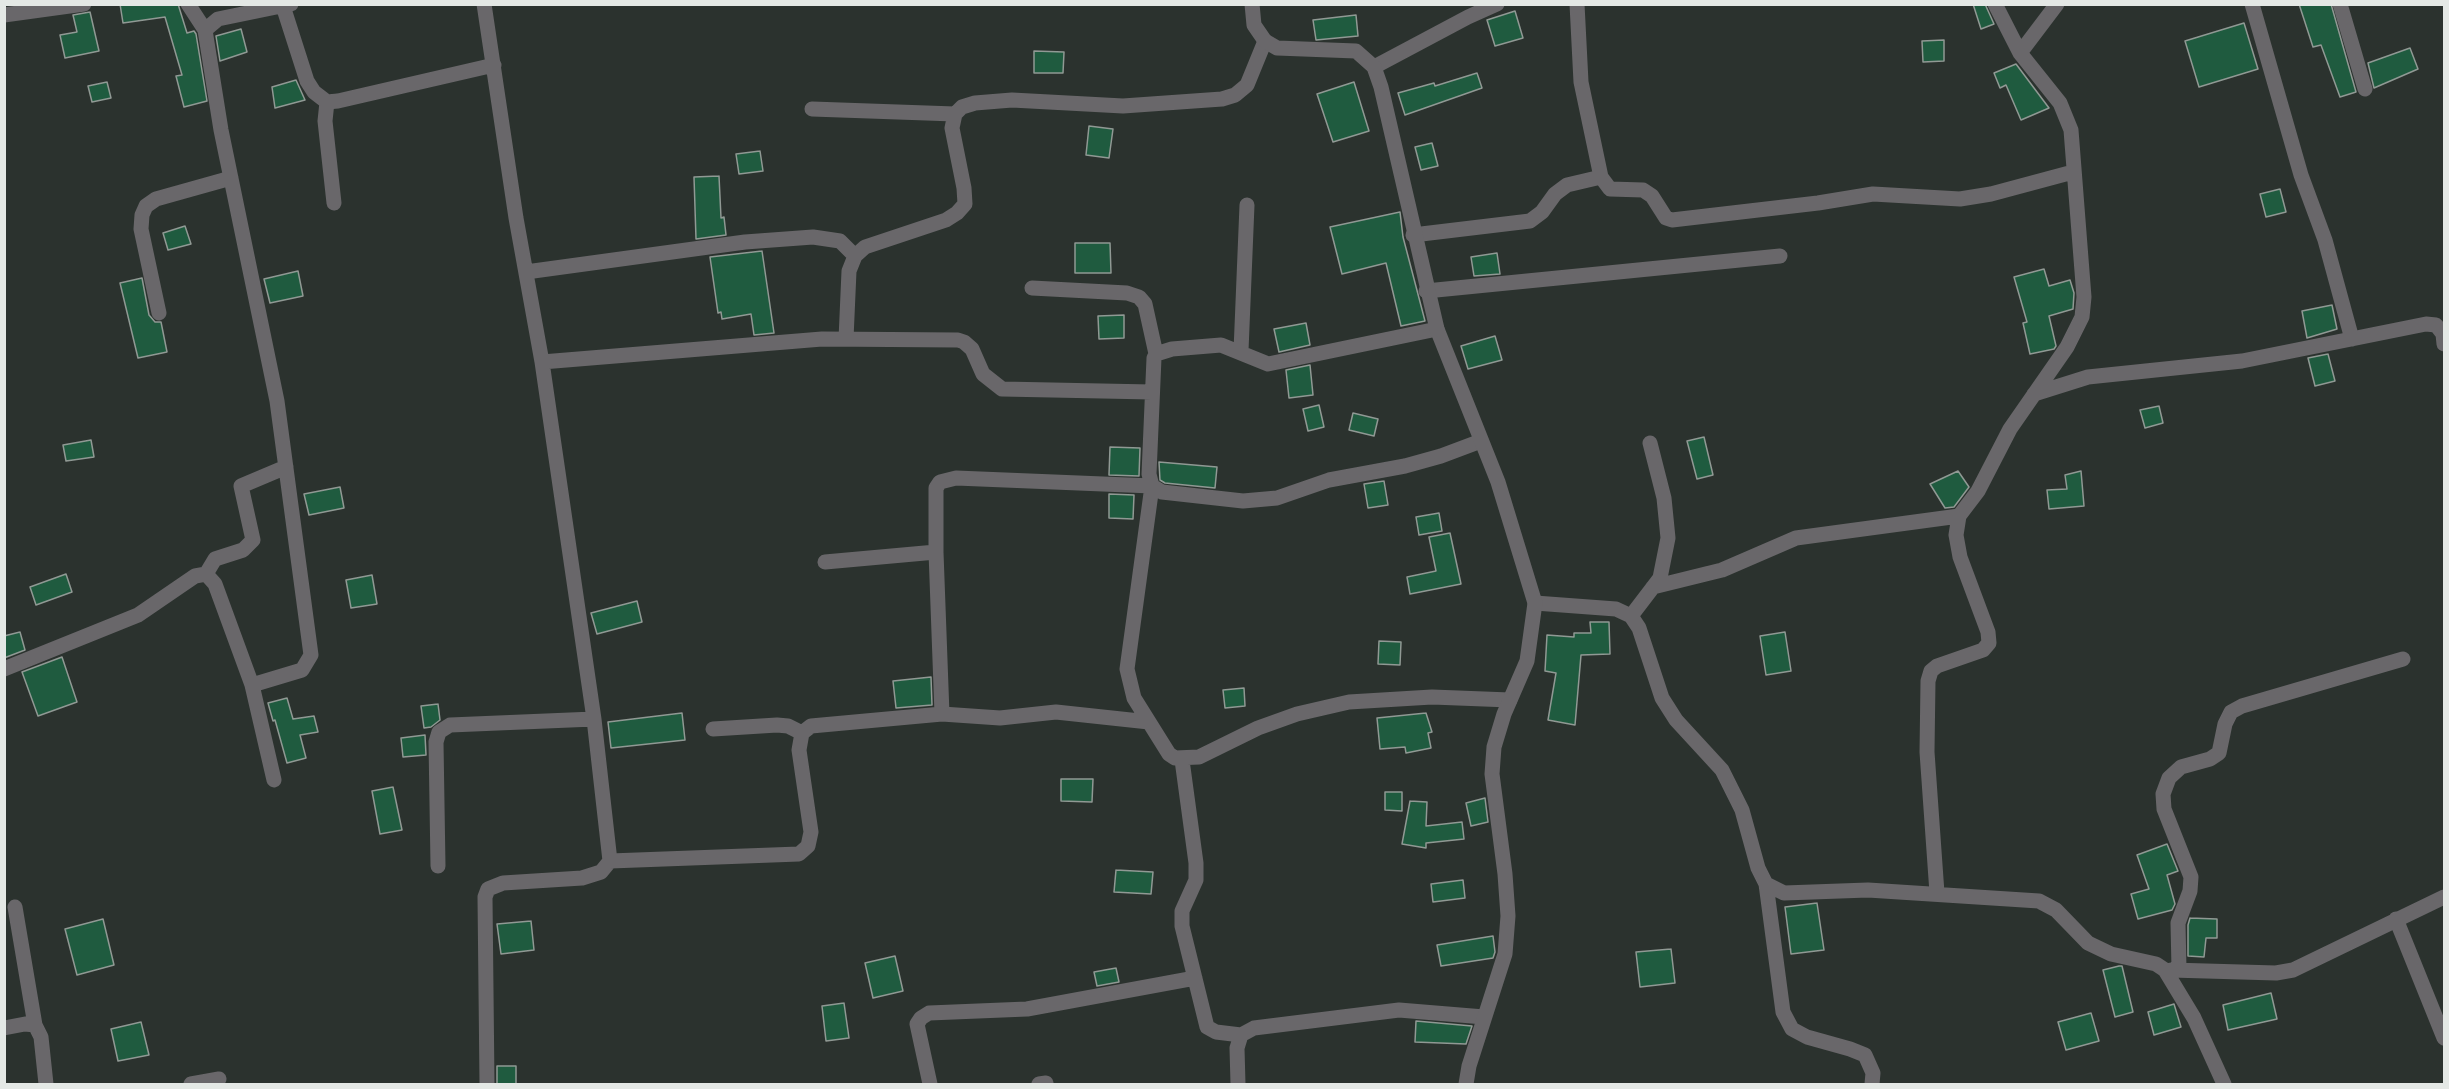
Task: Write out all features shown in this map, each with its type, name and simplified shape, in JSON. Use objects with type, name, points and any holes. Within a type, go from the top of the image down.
[{"type":"street","points":[[4,15],[84,4]]},
{"type":"street","points":[[188,4],[204,30],[231,178],[278,400],[311,655],[302,670],[252,685]]},
{"type":"street","points":[[484,4],[542,362],[594,719],[610,861],[601,872],[582,878],[503,883],[489,889],[485,897],[487,1084]]},
{"type":"street","points":[[1252,4],[1254,25],[1265,41],[1277,48],[1356,51],[1374,67],[1381,87],[1413,235],[1437,329],[1498,482],[1536,603],[1527,661],[1510,700],[1494,747],[1492,774],[1505,874],[1507,925],[1502,964],[1484,1017],[1466,1084]]},
{"type":"street","points":[[1374,67],[1466,11],[1497,4]]},
{"type":"street","points":[[1577,4],[1581,82],[1601,177],[1610,189],[1643,190],[1652,196],[1666,218],[1672,220],[1818,203],[1873,194],[1960,199],[1991,194],[2073,172]]},
{"type":"street","points":[[1937,893],[1927,752],[1928,681],[1931,671],[1937,666],[1983,650],[1989,643],[1988,632],[1960,557],[1956,535],[1959,516],[1978,491],[2010,429],[2067,347],[2082,317],[2084,297],[2071,130],[2064,110],[2020,53],[1995,4]]},
{"type":"street","points":[[2020,53],[2057,4]]},
{"type":"street","points":[[2252,4],[2301,175],[2325,240],[2352,339]]},
{"type":"street","points":[[2340,4],[2365,89]]},
{"type":"street","points":[[204,30],[218,19],[287,5],[307,81],[314,92],[327,102],[494,65]]},
{"type":"street","points":[[846,339],[849,271],[855,256],[865,247],[946,220],[965,204],[952,128],[955,114],[962,107],[975,103],[1012,100],[1123,106],[1222,99],[1235,95],[1247,85],[1265,41]]},
{"type":"street","points":[[327,102],[325,121],[334,203]]},
{"type":"street","points":[[812,109],[955,114]]},
{"type":"street","points":[[1413,235],[1530,221],[1542,212],[1555,194],[1568,185],[1601,177]]},
{"type":"street","points":[[159,313],[141,229],[142,215],[146,206],[156,199],[231,178]]},
{"type":"street","points":[[1241,351],[1247,205]]},
{"type":"street","points":[[526,272],[745,242],[813,237],[840,241],[855,256]]},
{"type":"street","points":[[1426,291],[1780,256]]},
{"type":"street","points":[[1032,288],[1127,293],[1139,297],[1145,304],[1156,354],[1149,474],[1152,486],[1127,658],[1129,680],[1134,698],[1169,754],[1182,760],[1199,758],[1258,728],[1297,714],[1349,702],[1432,697],[1510,700]]},
{"type":"street","points":[[2034,394],[2088,377],[2242,361],[2426,324],[2436,325],[2445,344]]},
{"type":"street","points":[[1156,354],[1221,345],[1241,351],[1255,361],[1268,364],[1437,329]]},
{"type":"street","points":[[542,362],[846,339],[964,342],[972,349],[983,374],[1002,389],[1152,392]]},
{"type":"street","points":[[942,714],[936,552],[936,488],[940,482],[947,479],[1152,486],[1162,492],[1243,501],[1277,498],[1329,480],[1405,466],[1481,441]]},
{"type":"street","points":[[1631,616],[1660,578],[1666,561],[1668,538],[1664,498],[1650,443]]},
{"type":"street","points":[[4,669],[138,615],[195,576],[206,574],[215,560],[243,550],[253,540],[241,486],[286,466]]},
{"type":"street","points":[[1653,587],[1722,570],[1796,538],[1959,516]]},
{"type":"street","points":[[825,562],[936,552]]},
{"type":"street","points":[[206,574],[215,584],[252,685],[274,780]]},
{"type":"street","points":[[1536,603],[1616,609],[1631,616],[1639,628],[1662,698],[1676,720],[1722,770],[1742,810],[1758,868],[1766,884],[1783,1012],[1792,1029],[1807,1037],[1850,1048],[1865,1055],[1873,1073],[1872,1084]]},
{"type":"street","points":[[2224,1084],[2176,984],[2172,970],[2178,923],[2190,891],[2192,878],[2164,809],[2163,794],[2169,778],[2181,767],[2210,759],[2219,753],[2225,724],[2231,712],[2242,706],[2403,659]]},
{"type":"street","points":[[610,861],[799,854],[808,846],[811,832],[799,750],[802,734],[811,726],[862,724],[942,714],[1000,717],[1071,712],[1149,722]]},
{"type":"street","points":[[438,866],[436,742],[439,732],[450,725],[594,719]]},
{"type":"street","points":[[713,729],[777,725],[788,726],[802,734]]},
{"type":"street","points":[[1182,760],[1196,862],[1196,880],[1182,911],[1182,926],[1207,1027],[1216,1032],[1241,1035],[1254,1028],[1375,1011],[1399,1010],[1484,1017]]},
{"type":"street","points":[[1766,884],[1784,892],[1869,890],[2039,901],[2056,910],[2088,943],[2111,954],[2172,970],[2276,973],[2293,970],[2317,961],[2396,919],[2445,897]]},
{"type":"street","points":[[15,907],[35,1024],[42,1037],[46,1084]]},
{"type":"street","points":[[2396,919],[2445,1038]]},
{"type":"street","points":[[930,1084],[917,1024],[929,1013],[1027,1009],[1195,978]]},
{"type":"street","points":[[4,1028],[25,1023],[35,1024]]},
{"type":"street","points":[[1238,1084],[1237,1048],[1241,1035]]},
{"type":"street","points":[[191,1084],[219,1079]]},
{"type":"building","points":[[120,4],[178,4],[187,33],[194,31],[196,34],[207,101],[184,107],[176,76],[182,75],[165,17],[123,23]]},
{"type":"building","points":[[1973,4],[1985,4],[1994,24],[1981,29]]},
{"type":"building","points":[[2299,4],[2331,4],[2356,92],[2340,97],[2321,45],[2313,47]]},
{"type":"building","points":[[1515,11],[1523,38],[1495,46],[1487,20]]},
{"type":"building","points":[[90,12],[99,51],[65,58],[60,35],[77,32],[73,15]]},
{"type":"building","points":[[1356,15],[1358,36],[1316,40],[1313,20]]},
{"type":"building","points":[[2244,23],[2258,69],[2199,87],[2185,41]]},
{"type":"building","points":[[241,29],[247,52],[220,61],[216,36]]},
{"type":"building","points":[[1944,40],[1944,61],[1923,62],[1922,41]]},
{"type":"building","points":[[2410,48],[2418,69],[2374,88],[2368,63]]},
{"type":"building","points":[[1034,51],[1064,52],[1063,73],[1034,73]]},
{"type":"building","points":[[2016,64],[2049,108],[2021,120],[2006,85],[2000,88],[1994,73]]},
{"type":"building","points":[[1477,73],[1482,88],[1405,115],[1398,93],[1434,83],[1435,86]]},
{"type":"building","points":[[296,80],[305,100],[275,108],[272,87]]},
{"type":"building","points":[[107,82],[111,98],[92,102],[88,86]]},
{"type":"building","points":[[1354,82],[1369,131],[1333,142],[1317,94]]},
{"type":"building","points":[[1089,126],[1113,129],[1109,158],[1086,155]]},
{"type":"building","points":[[1432,143],[1438,166],[1421,170],[1415,147]]},
{"type":"building","points":[[760,151],[763,171],[739,174],[736,154]]},
{"type":"building","points":[[719,176],[721,218],[724,217],[726,235],[696,239],[694,177]]},
{"type":"building","points":[[2280,189],[2286,212],[2266,217],[2260,194]]},
{"type":"building","points":[[1400,212],[1403,237],[1425,321],[1401,326],[1386,263],[1342,274],[1330,227]]},
{"type":"building","points":[[185,226],[191,244],[168,250],[163,233]]},
{"type":"building","points":[[1075,243],[1110,243],[1111,273],[1075,273]]},
{"type":"building","points":[[762,251],[774,333],[754,335],[751,314],[722,319],[721,312],[718,313],[710,257]]},
{"type":"building","points":[[1497,253],[1500,274],[1474,276],[1471,257]]},
{"type":"building","points":[[2044,269],[2049,286],[2070,280],[2074,293],[2073,309],[2049,316],[2056,346],[2054,349],[2030,354],[2023,323],[2027,322],[2014,277]]},
{"type":"building","points":[[298,271],[303,296],[270,303],[264,279]]},
{"type":"building","points":[[142,278],[149,315],[155,322],[161,322],[167,352],[138,358],[120,283]]},
{"type":"building","points":[[2332,305],[2337,329],[2307,338],[2302,311]]},
{"type":"building","points":[[1124,315],[1124,338],[1099,339],[1098,316]]},
{"type":"building","points":[[1306,323],[1310,345],[1279,352],[1274,329]]},
{"type":"building","points":[[1495,336],[1502,360],[1468,369],[1461,346]]},
{"type":"building","points":[[2328,354],[2335,381],[2315,386],[2308,358]]},
{"type":"building","points":[[1310,365],[1313,395],[1289,398],[1286,370]]},
{"type":"building","points":[[1319,405],[1324,427],[1308,431],[1303,409]]},
{"type":"building","points":[[2159,406],[2163,423],[2145,428],[2140,410]]},
{"type":"building","points":[[1353,413],[1378,419],[1374,436],[1349,430]]},
{"type":"building","points":[[1704,437],[1713,475],[1697,479],[1687,441]]},
{"type":"building","points":[[91,440],[94,457],[66,461],[63,445]]},
{"type":"building","points":[[1110,447],[1140,448],[1139,476],[1109,475]]},
{"type":"building","points":[[1159,462],[1217,467],[1215,488],[1165,483],[1160,480]]},
{"type":"building","points":[[1958,471],[1969,487],[1954,507],[1945,508],[1930,484]]},
{"type":"building","points":[[2081,471],[2084,506],[2049,509],[2047,490],[2067,489],[2065,475]]},
{"type":"building","points":[[1384,481],[1388,505],[1368,508],[1364,484]]},
{"type":"building","points":[[340,487],[344,508],[309,515],[304,494]]},
{"type":"building","points":[[1109,494],[1134,495],[1133,519],[1109,518]]},
{"type":"building","points":[[1439,513],[1442,531],[1419,535],[1416,517]]},
{"type":"building","points":[[1450,533],[1461,584],[1410,594],[1407,577],[1436,571],[1429,537]]},
{"type":"building","points":[[66,574],[72,592],[36,605],[30,587]]},
{"type":"building","points":[[372,575],[377,604],[351,608],[346,580]]},
{"type":"building","points":[[637,601],[642,622],[597,634],[591,613]]},
{"type":"building","points":[[1590,622],[1609,622],[1610,654],[1581,655],[1575,725],[1548,720],[1556,673],[1545,671],[1547,635],[1574,637],[1574,633],[1591,633]]},
{"type":"building","points":[[20,632],[25,650],[4,658],[4,636]]},
{"type":"building","points":[[1785,632],[1791,671],[1766,675],[1760,636]]},
{"type":"building","points":[[1379,641],[1401,642],[1400,665],[1378,664]]},
{"type":"building","points":[[62,657],[77,702],[38,716],[22,672]]},
{"type":"building","points":[[931,677],[932,705],[896,708],[893,681]]},
{"type":"building","points":[[1244,688],[1245,706],[1225,708],[1223,690]]},
{"type":"building","points":[[287,698],[293,719],[314,716],[318,732],[300,735],[306,758],[287,763],[268,703]]},
{"type":"building","points":[[438,704],[440,720],[431,727],[424,728],[421,706]]},
{"type":"building","points":[[682,713],[685,740],[611,748],[608,722]]},
{"type":"building","points":[[1426,713],[1432,732],[1428,733],[1431,748],[1406,753],[1405,747],[1380,749],[1377,718]]},
{"type":"building","points":[[425,735],[426,755],[403,757],[401,738]]},
{"type":"building","points":[[1061,779],[1093,779],[1092,802],[1061,801]]},
{"type":"building","points":[[393,787],[402,830],[380,834],[372,791]]},
{"type":"building","points":[[1385,792],[1402,792],[1402,811],[1385,810]]},
{"type":"building","points":[[1485,798],[1488,822],[1471,826],[1466,803]]},
{"type":"building","points":[[1410,801],[1427,802],[1426,826],[1462,822],[1464,839],[1426,843],[1426,848],[1402,844]]},
{"type":"building","points":[[2167,844],[2178,871],[2167,875],[2175,904],[2172,910],[2138,919],[2131,894],[2149,889],[2137,855]]},
{"type":"building","points":[[1116,870],[1153,872],[1151,894],[1114,892]]},
{"type":"building","points":[[1463,880],[1465,898],[1433,902],[1431,884]]},
{"type":"building","points":[[1817,903],[1824,950],[1791,954],[1785,907]]},
{"type":"building","points":[[2190,918],[2217,919],[2217,938],[2206,938],[2204,957],[2188,956]]},
{"type":"building","points":[[103,919],[114,965],[77,975],[65,929]]},
{"type":"building","points":[[531,921],[534,950],[501,954],[497,924]]},
{"type":"building","points":[[1493,936],[1495,952],[1493,958],[1441,966],[1437,945]]},
{"type":"building","points":[[1671,949],[1675,983],[1640,987],[1636,952]]},
{"type":"building","points":[[895,956],[903,991],[873,998],[865,963]]},
{"type":"building","points":[[2122,966],[2133,1012],[2115,1017],[2103,970]]},
{"type":"building","points":[[1116,968],[1119,982],[1097,986],[1094,972]]},
{"type":"building","points":[[2271,993],[2277,1019],[2228,1030],[2223,1005]]},
{"type":"building","points":[[844,1003],[849,1038],[826,1041],[822,1006]]},
{"type":"building","points":[[2174,1004],[2181,1027],[2154,1035],[2148,1012]]},
{"type":"building","points":[[2091,1013],[2099,1041],[2066,1050],[2058,1022]]},
{"type":"building","points":[[1416,1021],[1472,1026],[1466,1044],[1415,1042]]},
{"type":"building","points":[[141,1022],[149,1055],[118,1061],[111,1029]]},
{"type":"building","points":[[497,1066],[516,1066],[516,1084],[497,1084]]}]
